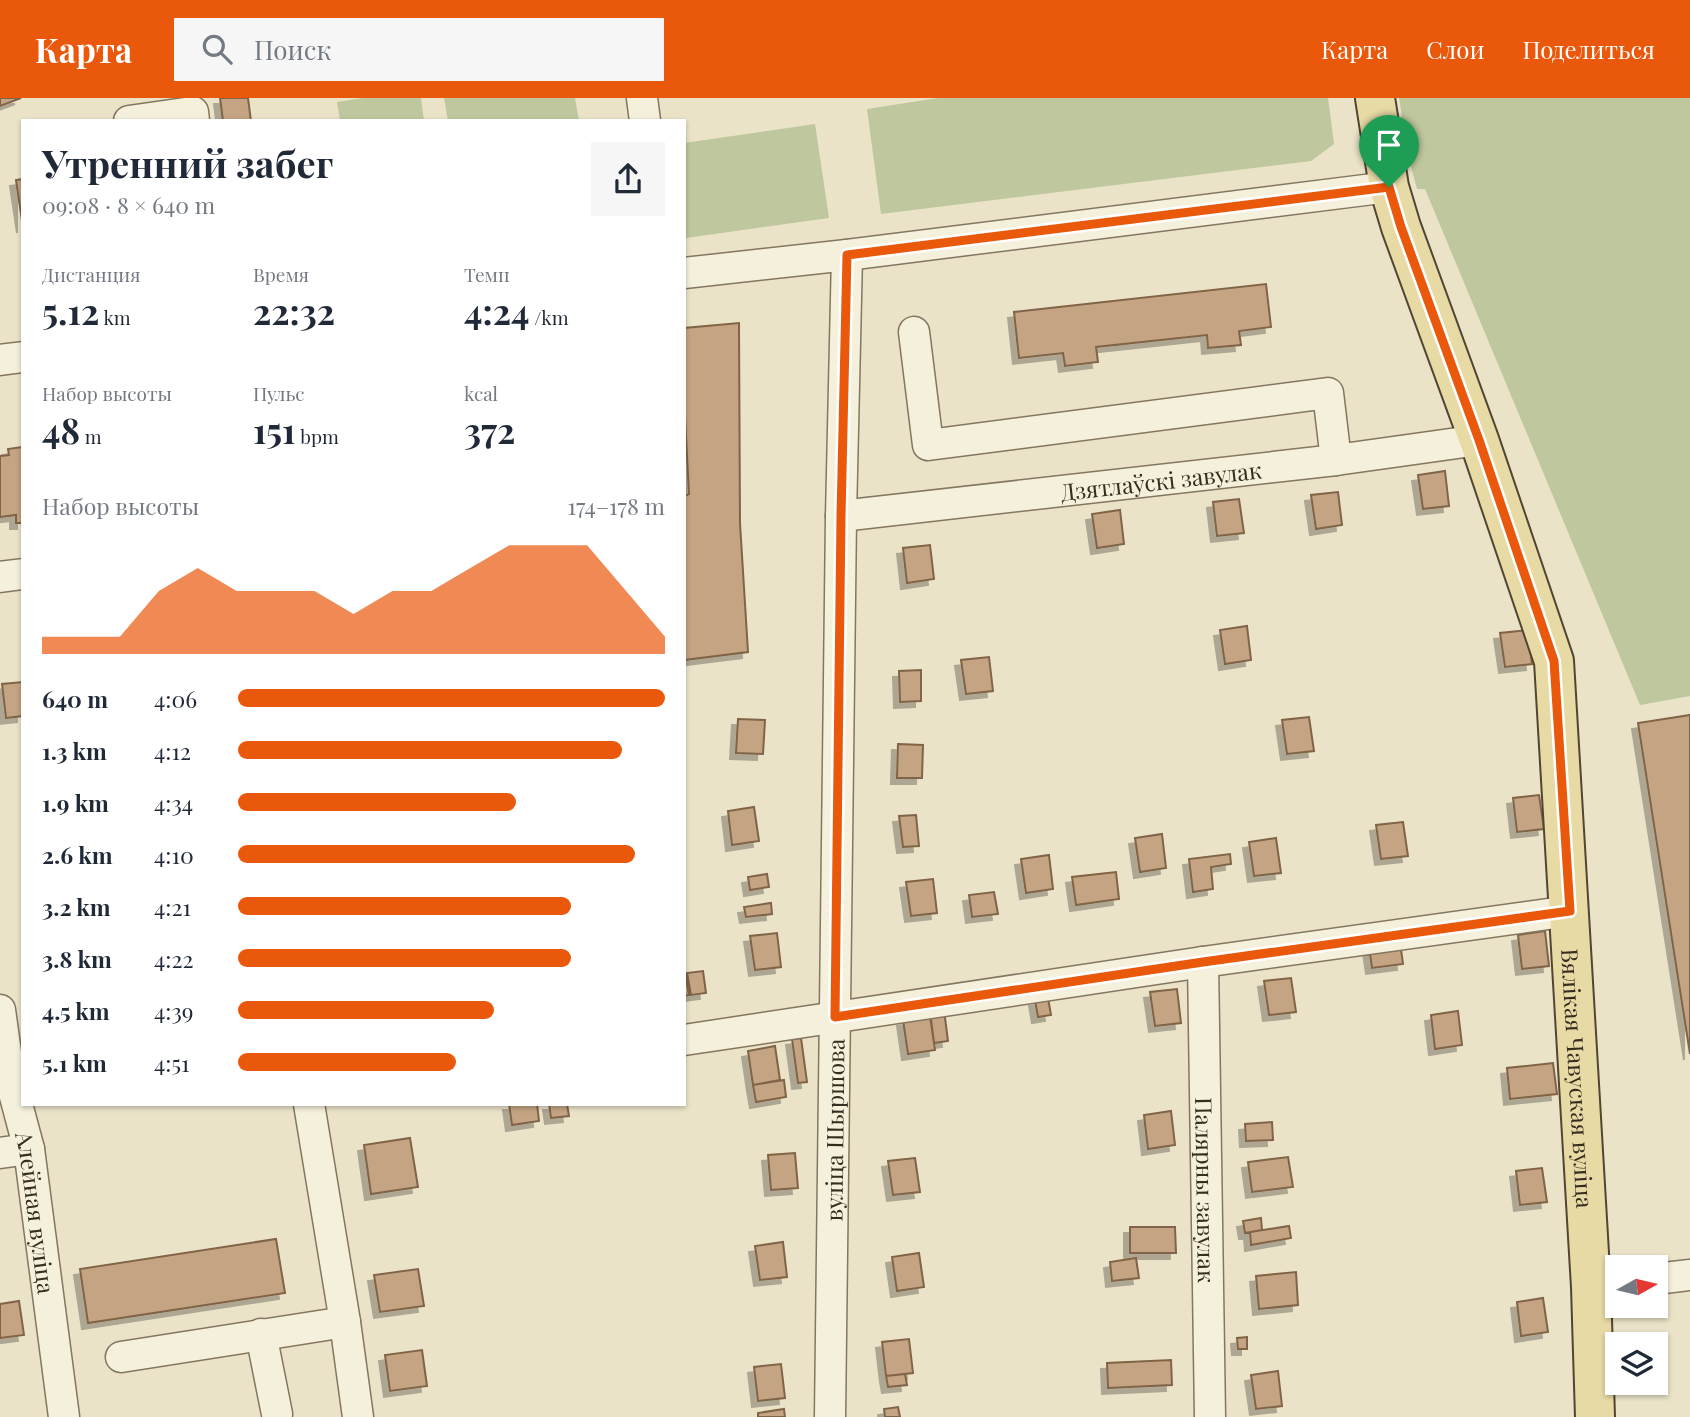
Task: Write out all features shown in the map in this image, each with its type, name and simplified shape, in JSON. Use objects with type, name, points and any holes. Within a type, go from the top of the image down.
[{"type":"main road","name":"Вялікая Чавуская вуліца","points":[[1375,98],[1389,187],[1554,661],[1570,911],[1604,1286],[1595,1417]]},
{"type":"street","points":[[642,98],[645,119]]},
{"type":"street","points":[[143,119],[193,112],[194,119]]},
{"type":"street","points":[[686,273],[1389,187]]},
{"type":"street","name":"вуліца Шыршова","points":[[830,1417],[841,516],[847,255]]},
{"type":"street","points":[[914,332],[928,444],[1328,393],[1336,460]]},
{"type":"street","points":[[0,360],[21,357]]},
{"type":"street","name":"Дзятлаўскі завулак","points":[[841,516],[1336,460],[1479,440]]},
{"type":"street","points":[[0,577],[21,574]]},
{"type":"street","points":[[686,1040],[1203,962],[1570,911]]},
{"type":"street","name":"Палярны завулак","points":[[1203,962],[1210,1417]]},
{"type":"street","name":"Алейная вуліца","points":[[0,1010],[9,1074],[29,1149],[64,1417]]},
{"type":"street","points":[[309,1106],[358,1417]]},
{"type":"street","points":[[0,1153],[29,1149]]},
{"type":"street","points":[[1668,1278],[1688,1277]]},
{"type":"street","points":[[121,1357],[345,1322]]},
{"type":"street","points":[[261,1335],[277,1414]]},
{"type":"green space","points":[[363,98],[421,98],[424,119],[340,119],[337,102]]},
{"type":"green space","points":[[444,98],[575,98],[579,119],[448,119]]},
{"type":"green space","points":[[938,98],[1328,98],[1334,144],[1311,161],[881,214],[867,109]]},
{"type":"green space","points":[[1399,98],[1690,98],[1690,696],[1640,705],[1425,189],[1417,189],[1399,121],[1402,116]]},
{"type":"green space","points":[[815,124],[829,218],[686,238],[686,143]]},
{"type":"building","points":[[0,98],[21,98],[0,106]]},
{"type":"building","points":[[220,98],[248,98],[251,119],[223,119]]},
{"type":"building","points":[[21,179],[21,214],[16,180]]},
{"type":"building","points":[[1266,284],[1271,327],[1239,331],[1241,345],[1208,348],[1207,335],[1096,347],[1098,362],[1065,366],[1063,353],[1019,358],[1014,312]]},
{"type":"building","points":[[739,323],[740,523],[748,652],[686,660],[686,495],[689,494],[686,328]]},
{"type":"building","points":[[21,447],[21,523],[16,523],[16,515],[0,517],[0,456],[9,455],[8,449]]},
{"type":"building","points":[[1445,471],[1449,506],[1423,509],[1418,475]]},
{"type":"building","points":[[1338,492],[1342,525],[1316,529],[1311,495]]},
{"type":"building","points":[[1239,499],[1244,533],[1217,536],[1213,502]]},
{"type":"building","points":[[1120,510],[1124,544],[1097,548],[1092,514]]},
{"type":"building","points":[[930,545],[934,579],[907,583],[903,548]]},
{"type":"building","points":[[1247,626],[1251,660],[1225,664],[1220,630]]},
{"type":"building","points":[[1528,630],[1532,664],[1505,667],[1500,633]]},
{"type":"building","points":[[989,657],[993,691],[966,694],[961,660]]},
{"type":"building","points":[[921,670],[921,701],[900,702],[899,671]]},
{"type":"building","points":[[21,682],[21,716],[6,718],[2,684]]},
{"type":"building","points":[[1690,715],[1690,1054],[1638,723]]},
{"type":"building","points":[[1309,717],[1314,751],[1287,754],[1282,720]]},
{"type":"building","points":[[738,719],[765,720],[763,754],[736,753]]},
{"type":"building","points":[[898,744],[923,745],[922,778],[897,778]]},
{"type":"building","points":[[1539,795],[1544,829],[1517,832],[1513,798]]},
{"type":"building","points":[[754,807],[759,841],[732,845],[728,811]]},
{"type":"building","points":[[916,815],[919,846],[903,847],[899,816]]},
{"type":"building","points":[[1403,822],[1408,856],[1381,859],[1376,825]]},
{"type":"building","points":[[1162,834],[1166,868],[1140,872],[1135,838]]},
{"type":"building","points":[[1276,838],[1281,873],[1254,876],[1249,842]]},
{"type":"building","points":[[1230,854],[1231,864],[1211,867],[1213,889],[1193,892],[1189,859]]},
{"type":"building","points":[[1049,855],[1053,889],[1026,893],[1021,859]]},
{"type":"building","points":[[1116,872],[1119,899],[1076,905],[1072,877]]},
{"type":"building","points":[[767,874],[769,887],[750,890],[748,877]]},
{"type":"building","points":[[933,879],[937,913],[911,916],[906,882]]},
{"type":"building","points":[[994,892],[998,914],[972,917],[969,895]]},
{"type":"building","points":[[771,903],[772,914],[746,917],[744,907]]},
{"type":"building","points":[[1545,931],[1549,966],[1522,969],[1518,935]]},
{"type":"building","points":[[777,933],[781,967],[755,970],[750,936]]},
{"type":"building","points":[[1400,942],[1403,964],[1372,968],[1369,947]]},
{"type":"building","points":[[703,971],[706,993],[691,995],[687,973]]},
{"type":"building","points":[[1291,978],[1296,1012],[1269,1015],[1264,981]]},
{"type":"building","points":[[1177,989],[1181,1023],[1155,1026],[1150,992]]},
{"type":"building","points":[[1048,998],[1051,1015],[1038,1017],[1035,1000]]},
{"type":"building","points":[[944,1010],[948,1041],[934,1043],[930,1012]]},
{"type":"building","points":[[1458,1011],[1462,1045],[1435,1049],[1431,1015]]},
{"type":"building","points":[[930,1016],[935,1050],[908,1054],[903,1020]]},
{"type":"building","points":[[801,1038],[807,1082],[798,1083],[792,1039]]},
{"type":"building","points":[[775,1046],[780,1080],[753,1085],[748,1051]]},
{"type":"building","points":[[1553,1063],[1557,1094],[1510,1099],[1507,1068]]},
{"type":"building","points":[[784,1080],[786,1097],[756,1102],[753,1085]]},
{"type":"building","points":[[509,1106],[537,1106],[539,1121],[512,1125]]},
{"type":"building","points":[[549,1106],[567,1106],[569,1116],[551,1118]]},
{"type":"building","points":[[1171,1111],[1175,1145],[1148,1149],[1144,1115]]},
{"type":"building","points":[[1272,1122],[1273,1140],[1246,1141],[1245,1124]]},
{"type":"building","points":[[410,1138],[418,1187],[371,1194],[364,1145]]},
{"type":"building","points":[[795,1153],[798,1188],[771,1190],[768,1155]]},
{"type":"building","points":[[1288,1157],[1293,1187],[1252,1192],[1248,1162]]},
{"type":"building","points":[[915,1158],[920,1192],[893,1195],[888,1161]]},
{"type":"building","points":[[1542,1168],[1547,1202],[1520,1205],[1516,1171]]},
{"type":"building","points":[[1261,1218],[1262,1230],[1245,1233],[1243,1221]]},
{"type":"building","points":[[1289,1226],[1291,1238],[1251,1245],[1250,1232]]},
{"type":"building","points":[[1130,1227],[1175,1227],[1176,1253],[1130,1253]]},
{"type":"building","points":[[276,1239],[285,1293],[88,1323],[80,1269]]},
{"type":"building","points":[[783,1242],[787,1277],[760,1280],[755,1246]]},
{"type":"building","points":[[919,1253],[924,1287],[897,1291],[892,1257]]},
{"type":"building","points":[[1136,1258],[1139,1278],[1112,1281],[1110,1262]]},
{"type":"building","points":[[418,1269],[424,1306],[380,1312],[374,1275]]},
{"type":"building","points":[[1296,1272],[1298,1305],[1259,1309],[1256,1276]]},
{"type":"building","points":[[1543,1298],[1548,1332],[1521,1336],[1517,1302]]},
{"type":"building","points":[[19,1301],[24,1335],[0,1338],[0,1304]]},
{"type":"building","points":[[1247,1337],[1247,1349],[1238,1349],[1237,1338]]},
{"type":"building","points":[[909,1339],[913,1373],[886,1376],[882,1342]]},
{"type":"building","points":[[422,1350],[427,1386],[390,1391],[385,1355]]},
{"type":"building","points":[[1171,1360],[1172,1385],[1108,1388],[1107,1363]]},
{"type":"building","points":[[781,1364],[785,1398],[758,1401],[754,1367]]},
{"type":"building","points":[[1278,1371],[1282,1406],[1256,1409],[1251,1375]]},
{"type":"building","points":[[905,1374],[907,1385],[888,1387],[886,1376]]},
{"type":"building","points":[[898,1407],[900,1417],[885,1417],[884,1409]]},
{"type":"building","points":[[784,1409],[785,1417],[758,1417],[758,1413]]},
{"type":"route","points":[[1389,187],[1554,661],[1570,911],[835,1017],[847,255],[1389,187]]}]
